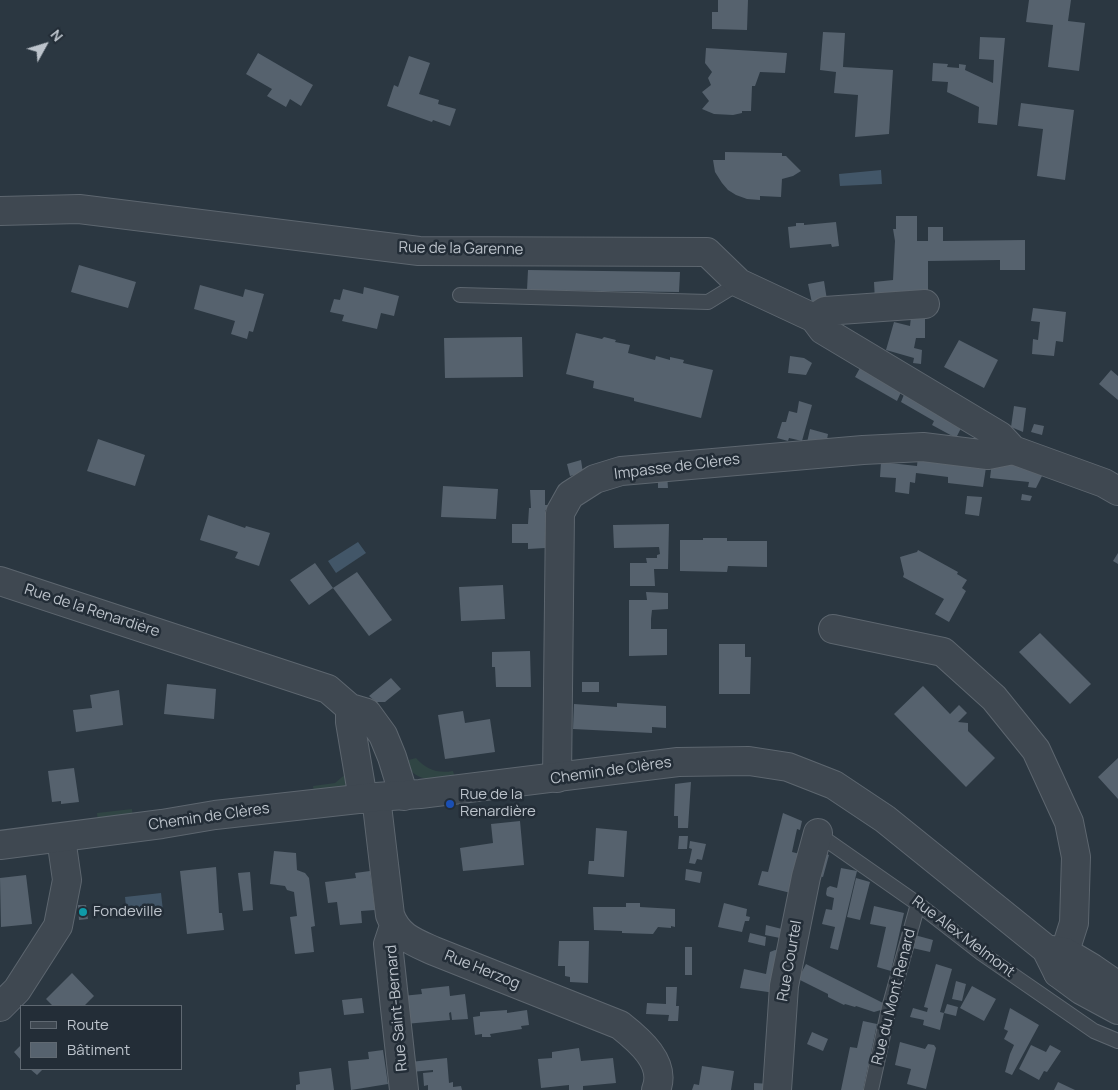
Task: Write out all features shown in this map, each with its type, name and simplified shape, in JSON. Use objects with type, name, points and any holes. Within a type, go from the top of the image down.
[{"type":"street","name":"Rue de la Garenne","points":[[0,212],[79,208],[419,251],[707,252],[739,283],[814,318]]},
{"type":"street","points":[[925,304],[825,311],[814,318],[823,330],[1000,436],[1012,450],[1104,483],[1118,490]]},
{"type":"street","name":"Impasse de Clères","points":[[557,778],[560,514],[570,496],[595,479],[621,471],[863,450],[923,447],[988,455],[1012,450]]},
{"type":"street","name":"Rue de la Renardière","points":[[0,581],[328,690],[350,708],[367,713],[383,735],[404,796]]},
{"type":"street","points":[[833,629],[942,652],[994,698],[1036,750],[1069,822],[1076,857],[1074,924],[1056,958]]},
{"type":"street","points":[[350,708],[350,722],[369,798],[390,915],[394,926]]},
{"type":"street","name":"Chemin de Clères","points":[[0,845],[215,815],[369,798],[404,796],[678,762],[749,760],[788,767],[834,785],[885,819],[1056,958],[1080,990],[1118,1010]]},
{"type":"street","name":"Rue Courtel","points":[[777,1090],[784,986],[814,831]]},
{"type":"street","points":[[0,1007],[17,990],[58,926],[67,880],[61,838]]},
{"type":"street","name":"Rue Saint-Bernard","points":[[394,926],[388,944],[404,1090]]},
{"type":"street","name":"Rue Herzog","points":[[394,926],[410,940],[434,951],[620,1025],[639,1040],[656,1063],[660,1081],[656,1090]]},
{"type":"street","name":"Chemin de Clères","points":[[1056,958],[1092,968],[1118,986]]},
{"type":"lane","points":[[460,295],[708,302],[739,283]]},
{"type":"lane","name":"Rue Alex Melmont","points":[[814,831],[918,904],[981,953],[1094,1031],[1118,1041]]},
{"type":"lane","name":"Rue du Mont Renard","points":[[871,1090],[888,1008],[918,904]]},
{"type":"green space","points":[[416,758],[432,770],[442,772],[453,771],[455,778],[426,779],[414,774],[405,761]]},
{"type":"green space","points":[[348,772],[349,781],[344,787],[314,794],[313,786],[335,783]]},
{"type":"green space","points":[[132,809],[133,818],[98,822],[97,813]]},
{"type":"water","points":[[881,170],[882,184],[840,186],[839,174]]},
{"type":"water","points":[[358,542],[366,553],[336,573],[328,561]]},
{"type":"water","points":[[161,893],[163,911],[127,915],[125,897]]},
{"type":"building","points":[[718,0],[748,0],[747,30],[712,29],[712,12],[718,12]]},
{"type":"building","points":[[1029,0],[1071,0],[1068,21],[1085,23],[1079,71],[1048,67],[1053,25],[1026,22]]},
{"type":"building","points":[[823,32],[845,33],[843,67],[893,70],[889,134],[855,137],[858,95],[834,93],[836,72],[820,70]]},
{"type":"building","points":[[980,37],[1005,38],[997,125],[978,123],[979,107],[947,92],[948,82],[932,81],[933,63],[948,64],[947,67],[959,68],[959,64],[966,65],[965,70],[993,83],[994,60],[979,59]]},
{"type":"building","points":[[706,48],[787,53],[785,73],[760,72],[755,86],[752,86],[751,111],[742,111],[742,113],[733,115],[714,114],[702,109],[709,101],[702,92],[711,85],[708,78],[712,72],[705,63]]},
{"type":"building","points":[[258,53],[313,85],[301,106],[290,99],[286,107],[267,96],[272,89],[246,74]]},
{"type":"building","points":[[409,56],[430,63],[419,94],[439,100],[438,104],[456,109],[450,126],[433,120],[432,122],[387,106],[394,85],[398,87]]},
{"type":"building","points":[[1021,103],[1074,110],[1065,180],[1037,176],[1043,129],[1018,126]]},
{"type":"building","points":[[725,152],[782,153],[782,156],[786,156],[801,171],[793,176],[782,179],[781,197],[760,196],[760,200],[747,199],[728,190],[715,172],[713,160],[725,160]]},
{"type":"building","points":[[896,216],[917,216],[917,241],[928,241],[928,227],[943,227],[943,241],[1025,240],[1025,270],[1000,270],[1000,260],[928,261],[928,291],[875,301],[874,282],[893,280],[895,241],[893,229],[896,229]]},
{"type":"building","points":[[836,222],[839,246],[832,247],[831,244],[790,248],[788,227],[796,226],[796,223],[804,223],[804,225]]},
{"type":"building","points":[[79,265],[136,282],[128,308],[71,292]]},
{"type":"building","points":[[528,270],[680,272],[679,292],[527,290]]},
{"type":"building","points":[[824,281],[827,300],[812,303],[808,284]]},
{"type":"building","points":[[200,285],[243,297],[245,289],[264,294],[253,332],[249,331],[247,339],[231,334],[235,321],[194,309]]},
{"type":"building","points":[[364,287],[399,296],[394,316],[381,313],[377,329],[342,321],[344,315],[330,312],[334,299],[340,300],[343,289],[363,294]]},
{"type":"building","points":[[1033,308],[1066,312],[1063,342],[1056,341],[1054,356],[1032,354],[1033,339],[1038,340],[1040,322],[1031,321]]},
{"type":"building","points":[[925,316],[925,338],[916,338],[914,348],[922,350],[921,364],[913,363],[914,358],[886,350],[894,322],[910,326],[911,317]]},
{"type":"building","points":[[576,333],[602,339],[604,337],[616,340],[615,342],[630,345],[628,353],[655,360],[656,356],[670,360],[670,357],[684,360],[683,363],[713,370],[701,418],[634,401],[634,398],[593,388],[594,381],[566,374]]},
{"type":"building","points":[[522,337],[523,377],[445,378],[444,338]]},
{"type":"building","points":[[959,340],[998,360],[984,388],[944,367]]},
{"type":"building","points":[[790,356],[804,358],[812,363],[806,375],[788,373]]},
{"type":"building","points":[[861,366],[902,390],[897,401],[855,377]]},
{"type":"building","points":[[1111,370],[1118,376],[1118,400],[1099,384]]},
{"type":"building","points":[[905,392],[963,424],[956,438],[932,425],[934,421],[901,402]]},
{"type":"building","points":[[799,401],[812,405],[802,441],[789,438],[788,441],[777,438],[782,422],[786,422],[789,411],[797,413]]},
{"type":"building","points":[[1014,406],[1026,408],[1023,432],[1011,427]]},
{"type":"building","points":[[1034,424],[1044,426],[1042,435],[1031,432]]},
{"type":"building","points":[[810,429],[828,434],[826,445],[806,447]]},
{"type":"building","points":[[98,439],[145,455],[135,486],[87,471]]},
{"type":"building","points":[[918,455],[987,461],[983,487],[948,483],[948,477],[916,473],[915,483],[910,482],[909,494],[895,492],[896,478],[880,477],[881,462],[917,466]]},
{"type":"building","points":[[581,460],[583,473],[570,476],[567,464]]},
{"type":"building","points":[[992,462],[1044,472],[1036,488],[1028,487],[1029,482],[990,478]]},
{"type":"building","points":[[667,474],[668,488],[658,488],[658,475]]},
{"type":"building","points":[[443,486],[498,489],[496,519],[441,517]]},
{"type":"building","points":[[530,490],[545,490],[545,505],[549,505],[548,510],[545,510],[545,548],[528,549],[528,543],[512,543],[512,524],[528,524],[529,508],[531,508]]},
{"type":"building","points":[[1022,494],[1032,496],[1030,501],[1021,500]]},
{"type":"building","points":[[967,496],[982,497],[979,516],[965,514]]},
{"type":"building","points":[[208,515],[245,528],[246,526],[270,533],[259,566],[235,558],[238,552],[200,540]]},
{"type":"building","points":[[669,524],[668,569],[654,569],[655,586],[630,586],[630,563],[647,563],[646,558],[657,558],[657,555],[660,554],[659,547],[614,548],[613,525]]},
{"type":"building","points":[[703,538],[727,538],[727,541],[767,541],[767,567],[728,566],[727,572],[680,571],[680,540],[703,540]]},
{"type":"building","points":[[918,550],[958,572],[957,574],[967,580],[962,588],[966,591],[949,622],[935,614],[944,599],[903,577],[900,557],[917,552]]},
{"type":"building","points":[[1118,553],[1118,564],[1113,561]]},
{"type":"building","points":[[315,563],[333,588],[309,605],[290,580]]},
{"type":"building","points":[[357,572],[392,620],[369,636],[333,588]]},
{"type":"building","points":[[503,585],[505,619],[461,621],[459,587]]},
{"type":"building","points":[[646,592],[668,593],[668,609],[652,610],[651,619],[651,629],[667,629],[667,655],[629,656],[629,600],[647,600]]},
{"type":"building","points":[[1040,633],[1091,684],[1070,704],[1019,652]]},
{"type":"building","points":[[719,644],[745,644],[745,657],[751,657],[750,694],[719,694]]},
{"type":"building","points":[[530,651],[531,687],[496,687],[495,667],[492,667],[492,652]]},
{"type":"building","points":[[391,678],[401,689],[385,702],[376,702],[369,696]]},
{"type":"building","points":[[582,682],[599,682],[599,692],[582,692]]},
{"type":"building","points":[[167,684],[216,689],[214,719],[164,714]]},
{"type":"building","points":[[923,686],[950,714],[959,705],[967,713],[958,722],[968,723],[968,731],[995,758],[966,787],[894,714]]},
{"type":"building","points":[[119,690],[123,725],[76,732],[73,710],[92,708],[90,695]]},
{"type":"building","points":[[617,703],[666,706],[666,728],[652,727],[652,733],[573,729],[574,704],[617,707]]},
{"type":"building","points":[[463,711],[465,723],[490,719],[495,752],[445,759],[438,715]]},
{"type":"building","points":[[1118,758],[1118,799],[1098,777]]},
{"type":"building","points":[[74,768],[79,802],[61,804],[61,801],[52,802],[48,771]]},
{"type":"building","points":[[691,782],[688,828],[678,828],[678,816],[674,816],[675,784]]},
{"type":"building","points":[[783,813],[802,821],[800,830],[797,829],[792,852],[804,855],[795,894],[758,885],[762,871],[768,872]]},
{"type":"building","points":[[520,821],[524,865],[463,871],[460,848],[493,843],[491,824]]},
{"type":"building","points":[[596,828],[627,831],[624,877],[588,874],[589,861],[594,861]]},
{"type":"building","points":[[679,836],[688,836],[687,849],[678,849]]},
{"type":"building","points":[[690,841],[706,844],[702,860],[697,859],[695,864],[689,863],[692,849],[689,848]]},
{"type":"building","points":[[274,851],[296,853],[297,870],[305,873],[309,878],[315,926],[311,927],[314,952],[295,954],[290,917],[297,916],[294,892],[287,890],[285,886],[270,884]]},
{"type":"building","points":[[818,851],[829,855],[823,877],[819,876]]},
{"type":"building","points":[[216,867],[219,913],[222,913],[224,930],[187,934],[180,871]]},
{"type":"building","points":[[841,868],[857,871],[838,950],[830,948],[835,927],[822,924],[826,909],[832,910],[834,898],[827,896],[827,888],[830,886],[837,888]]},
{"type":"building","points":[[686,869],[702,872],[700,883],[685,880]]},
{"type":"building","points":[[370,871],[375,910],[361,911],[362,923],[340,925],[337,902],[328,903],[325,882],[356,878],[355,873]]},
{"type":"building","points":[[250,872],[253,910],[243,911],[238,873]]},
{"type":"building","points":[[26,875],[32,924],[1,927],[0,878]]},
{"type":"building","points":[[856,878],[870,882],[860,920],[847,917]]},
{"type":"building","points":[[626,903],[640,903],[640,907],[675,909],[675,927],[658,927],[653,934],[594,930],[593,907],[626,907]]},
{"type":"building","points":[[724,903],[747,909],[746,916],[750,917],[749,921],[745,921],[742,932],[718,927]]},
{"type":"building","name":"Fondeville","points":[[78,905],[86,905],[88,919],[79,920]]},
{"type":"building","points":[[874,906],[904,913],[891,971],[877,967],[886,927],[870,924]]},
{"type":"building","points":[[766,925],[782,929],[780,938],[765,935]]},
{"type":"building","points":[[750,933],[766,937],[765,946],[748,942]]},
{"type":"building","points":[[911,934],[933,940],[930,952],[908,947]]},
{"type":"building","points":[[559,941],[589,941],[588,983],[570,982],[570,977],[565,976],[565,966],[558,966]]},
{"type":"building","points":[[685,947],[692,947],[692,975],[685,975]]},
{"type":"building","points":[[775,950],[783,952],[775,993],[740,988],[744,969],[766,974],[770,952]]},
{"type":"building","points":[[806,964],[883,1003],[881,1010],[874,1012],[856,1006],[844,1005],[828,997],[828,994],[798,979]]},
{"type":"building","points":[[936,964],[952,969],[940,1012],[944,1013],[940,1030],[923,1025],[924,1020],[910,1017],[913,1008],[927,1012],[928,1008],[924,1007]]},
{"type":"building","points":[[72,973],[94,996],[85,1005],[52,1005],[46,999]]},
{"type":"building","points":[[956,981],[966,984],[962,1001],[952,999]]},
{"type":"building","points":[[449,986],[450,996],[465,994],[468,1019],[452,1020],[451,1012],[449,1013],[450,1020],[405,1024],[402,996],[422,994],[421,989]]},
{"type":"building","points":[[972,986],[996,999],[984,1021],[960,1008]]},
{"type":"building","points":[[666,987],[677,987],[676,1006],[679,1006],[678,1021],[668,1021],[669,1015],[646,1014],[647,1003],[666,1004]]},
{"type":"building","points":[[362,998],[364,1013],[344,1015],[342,1000]]},
{"type":"building","points":[[947,1004],[958,1007],[956,1016],[944,1013]]},
{"type":"building","points":[[1010,1008],[1039,1025],[1012,1075],[1005,1072],[1014,1045],[1004,1039],[1008,1031],[1004,1029]]},
{"type":"building","points":[[507,1010],[507,1013],[527,1010],[529,1025],[521,1026],[522,1029],[490,1034],[491,1037],[482,1037],[482,1034],[475,1035],[473,1017],[480,1016],[480,1012]]},
{"type":"building","points":[[863,1021],[877,1024],[863,1090],[841,1090],[850,1047],[857,1048]]},
{"type":"building","points":[[812,1032],[828,1039],[823,1051],[807,1044]]},
{"type":"building","points":[[900,1042],[925,1049],[928,1044],[934,1045],[936,1048],[926,1089],[907,1084],[911,1069],[895,1065]]},
{"type":"building","points":[[1031,1045],[1046,1052],[1050,1045],[1061,1051],[1047,1072],[1044,1071],[1039,1080],[1019,1069]]},
{"type":"building","points":[[20,1046],[20,1059],[14,1052]]},
{"type":"building","points":[[579,1048],[581,1061],[613,1058],[616,1083],[583,1086],[583,1090],[569,1090],[569,1085],[541,1088],[538,1059],[552,1058],[552,1052]]},
{"type":"building","points":[[383,1050],[388,1084],[351,1090],[348,1061],[369,1059],[368,1052]]},
{"type":"building","points":[[447,1058],[449,1083],[453,1082],[453,1087],[461,1086],[462,1090],[428,1090],[428,1085],[424,1086],[423,1073],[433,1072],[433,1070],[411,1072],[410,1062]]},
{"type":"building","points":[[702,1066],[734,1071],[731,1090],[692,1090],[694,1084],[699,1085]]},
{"type":"building","points":[[331,1068],[334,1090],[296,1090],[296,1085],[300,1084],[299,1072]]},
{"type":"building","points":[[31,1070],[42,1070],[37,1075]]},
{"type":"building","points":[[1058,1082],[1075,1090],[1054,1090]]},
{"type":"building","points":[[754,1083],[771,1084],[770,1090],[754,1090]]},
{"type":"place","name":"Rue de la Renardière","points":[[450,804]]},
{"type":"place","name":"Fondeville","points":[[83,912]]}]
